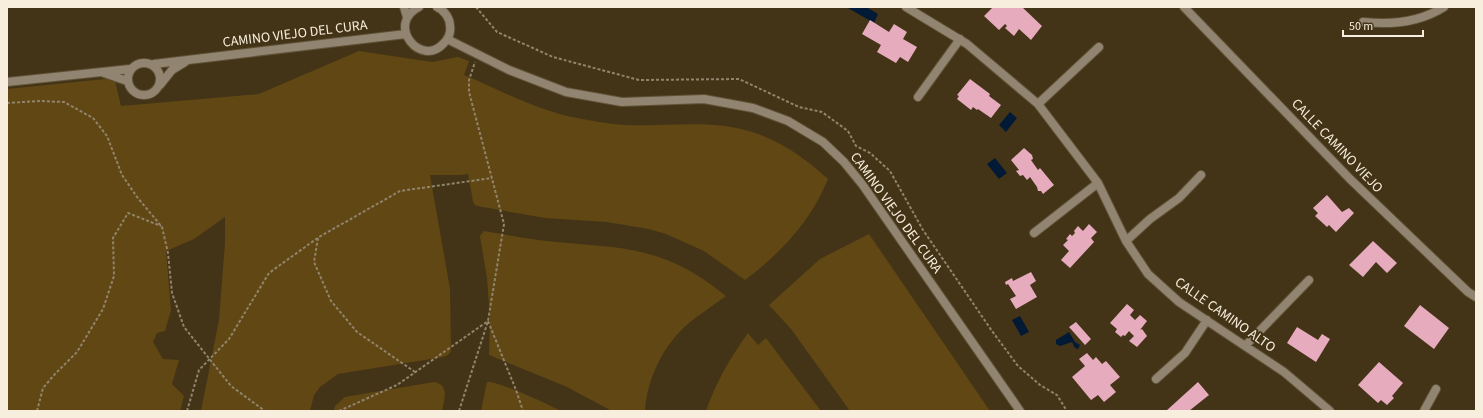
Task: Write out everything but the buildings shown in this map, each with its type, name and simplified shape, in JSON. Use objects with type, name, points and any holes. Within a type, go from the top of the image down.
[{"type":"street","points":[[404,7],[407,17]]},
{"type":"street","points":[[419,7],[413,10],[407,17],[405,25],[406,34],[410,42],[416,48],[425,50],[434,50],[442,46],[448,40],[450,22],[446,14],[436,7]]},
{"type":"street","name":"CALLE CAMINO ALTO","points":[[906,7],[920,14],[967,44],[1038,104],[1098,183],[1126,241],[1148,274],[1179,302],[1284,372],[1330,411]]},
{"type":"street","points":[[920,14],[925,7]]},
{"type":"street","name":"CALLE CAMINO VIEJO","points":[[1184,7],[1350,180],[1468,292],[1476,297]]},
{"type":"street","points":[[1363,22],[1383,24],[1407,21],[1435,12],[1444,7]]},
{"type":"street","name":"CAMINO VIEJO DEL CURA","points":[[154,64],[406,34]]},
{"type":"street","points":[[918,97],[960,39]]},
{"type":"street","name":"CAMINO VIEJO DEL CURA","points":[[448,40],[509,70],[566,92],[622,102],[704,99],[753,108],[788,121],[823,142],[844,162],[862,184],[1020,411]]},
{"type":"street","points":[[1038,104],[1099,47]]},
{"type":"street","name":"CAMINO VIEJO DEL CURA","points":[[160,85],[172,70],[187,60]]},
{"type":"street","points":[[7,82],[130,69],[142,62],[154,64],[160,73],[160,85],[153,93],[142,96],[132,90],[127,81],[102,72]]},
{"type":"street","points":[[127,81],[130,69]]},
{"type":"street","points":[[1126,241],[1150,219],[1179,198],[1201,175]]},
{"type":"street","points":[[1034,233],[1098,183]]},
{"type":"street","points":[[1246,346],[1309,280]]},
{"type":"street","points":[[1156,379],[1185,353],[1207,320]]},
{"type":"street","points":[[1424,411],[1436,389]]},
{"type":"path","points":[[476,7],[497,32],[553,58],[639,80],[739,79],[799,107],[822,112],[848,131],[856,146],[870,153],[890,171],[923,230],[992,331],[1018,366],[1040,385],[1057,395],[1067,411]]},
{"type":"path","points":[[459,411],[488,321],[504,224],[469,92],[469,80],[478,56]]},
{"type":"path","points":[[7,103],[39,100],[64,102],[93,118],[107,136],[122,175],[137,197],[162,227],[168,253],[172,293],[184,328],[232,386],[265,411]]},
{"type":"path","points":[[187,411],[199,370],[229,340],[269,273],[318,237],[400,190],[492,178]]},
{"type":"path","points":[[36,411],[43,388],[76,352],[103,309],[114,276],[113,238],[128,214],[162,227]]},
{"type":"path","points":[[318,237],[314,262],[331,301],[357,332],[415,372]]},
{"type":"path","points":[[338,411],[397,385],[488,321]]},
{"type":"path","points":[[488,321],[523,411]]},
{"type":"shaded area","points":[[359,51],[432,62],[458,57],[469,61],[464,75],[519,100],[562,115],[625,125],[703,124],[734,127],[749,131],[771,139],[792,150],[828,179],[813,209],[794,235],[771,259],[745,280],[704,251],[666,234],[649,229],[607,222],[545,218],[477,206],[473,201],[468,174],[430,175],[450,289],[451,351],[448,355],[443,357],[338,374],[320,387],[314,395],[310,411],[201,411],[219,320],[225,243],[225,217],[194,239],[166,251],[171,310],[165,331],[157,333],[153,342],[163,359],[179,360],[172,384],[184,396],[180,411],[7,411],[7,89],[105,79],[115,81],[121,106],[259,94]]},
{"type":"shaded area","points":[[484,231],[547,241],[641,252],[672,262],[689,270],[726,296],[689,323],[672,341],[658,362],[653,374],[646,399],[645,411],[612,411],[567,387],[489,355],[490,319],[487,278],[480,236]]},
{"type":"shaded area","points":[[869,234],[990,411],[850,411],[791,329],[769,305],[820,259]]},
{"type":"shaded area","points":[[748,333],[758,345],[766,338],[821,411],[706,411],[724,370]]},
{"type":"shaded area","points":[[434,382],[442,386],[444,390],[445,398],[442,411],[334,411],[335,406],[345,397]]},
{"type":"shaded area","points":[[487,382],[493,382],[512,389],[561,411],[481,411]]},
{"type":"water","points":[[866,7],[878,14],[874,23],[848,8]]},
{"type":"water","points":[[1010,112],[1017,118],[1006,132],[999,125]]},
{"type":"water","points":[[995,158],[1007,173],[999,179],[987,164]]},
{"type":"water","points":[[1020,316],[1029,332],[1021,336],[1012,320]]},
{"type":"water","points":[[1069,332],[1075,342],[1080,345],[1078,349],[1075,348],[1072,342],[1060,346],[1056,344],[1056,340]]}]
